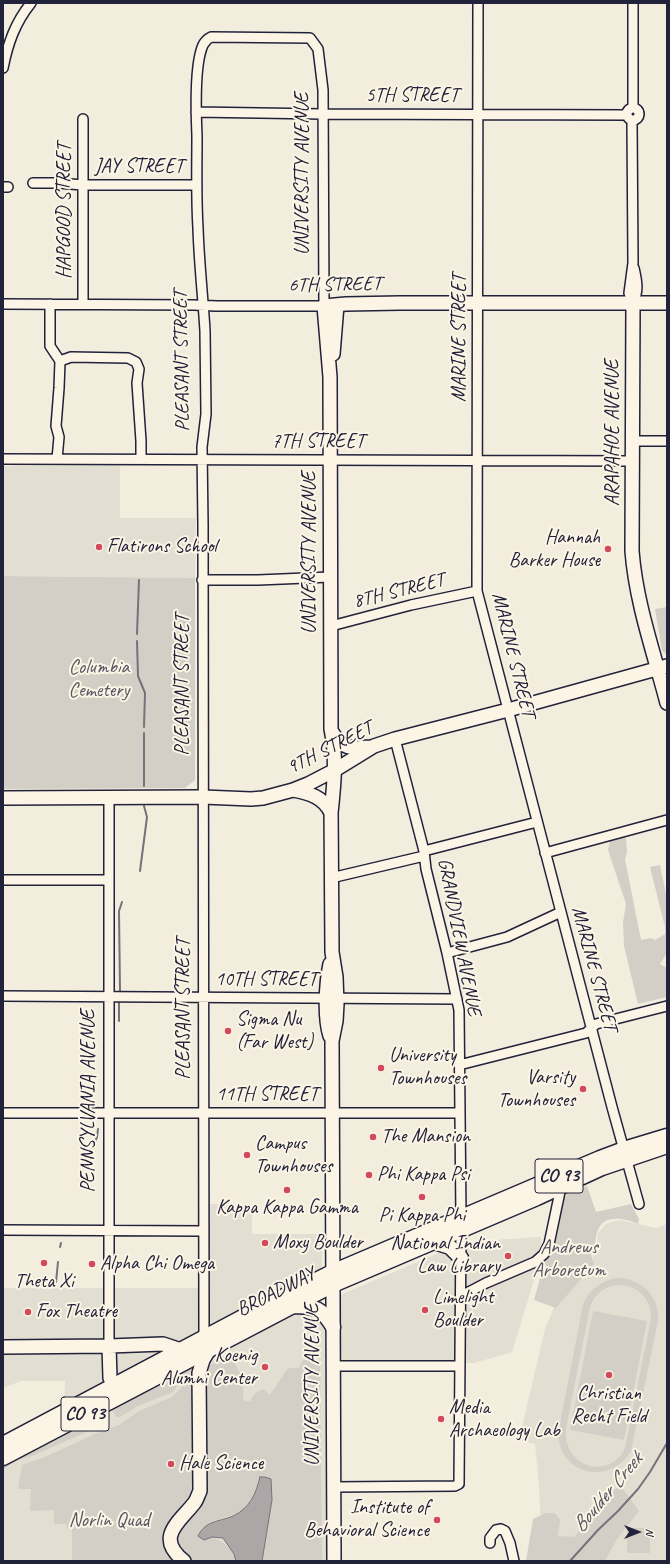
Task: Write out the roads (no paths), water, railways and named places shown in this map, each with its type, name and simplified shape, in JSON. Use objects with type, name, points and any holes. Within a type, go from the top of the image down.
[{"type":"main road","name":"BROADWAY","points":[[207,1344],[293,1306],[332,1279],[434,1242],[480,1210],[625,1154],[667,1136]]},
{"type":"main road","name":"BROADWAY","points":[[207,1344],[252,1312],[461,1223],[561,1187],[602,1168],[625,1154],[667,1146]]},
{"type":"main road","points":[[434,1242],[450,1247],[460,1258]]},
{"type":"main road","points":[[293,1306],[317,1308],[323,1312],[333,1327]]},
{"type":"main road","points":[[186,1354],[207,1344]]},
{"type":"main road","name":"CO 93","points":[[3,1444],[114,1385],[186,1354]]},
{"type":"main road","name":"CO 93","points":[[3,1458],[131,1390],[186,1354]]},
{"type":"street","points":[[3,68],[9,42],[15,27],[31,3]]},
{"type":"street","name":"MARINE STREET","points":[[478,3],[479,114],[476,460],[477,591],[591,1028],[639,1204]]},
{"type":"street","name":"ARAPAHOE AVENUE","points":[[633,3],[631,114],[633,263],[637,293],[633,303],[632,551],[634,572],[641,605],[662,668],[667,703]]},
{"type":"street","name":"PLEASANT STREET","points":[[184,1561],[174,1550],[170,1538],[176,1523],[195,1502],[200,1491],[199,1373],[207,1344],[204,1231],[202,580],[202,447],[206,414],[205,331],[197,226],[196,112],[200,58],[203,46],[207,39],[211,37],[310,38],[315,43]]},
{"type":"street","name":"UNIVERSITY AVENUE","points":[[315,43],[318,49],[323,90],[324,306],[330,377],[331,729],[328,741],[332,772],[332,952],[336,977],[332,998],[336,1016],[332,1041],[334,1561]]},
{"type":"street","name":"5TH STREET","points":[[196,112],[322,114],[631,114]]},
{"type":"street","name":"HAPGOOD STREET","points":[[83,119],[83,304]]},
{"type":"street","name":"JAY STREET","points":[[33,183],[197,186]]},
{"type":"street","name":"6TH STREET","points":[[3,304],[324,306],[478,303],[667,303]]},
{"type":"street","points":[[50,304],[50,346],[60,361],[60,388],[56,426],[59,437],[57,458]]},
{"type":"street","name":"UNIVERSITY AVENUE","points":[[330,377],[335,343],[337,305]]},
{"type":"street","points":[[60,361],[71,357],[107,357],[128,358],[136,362],[139,369],[137,383],[141,459]]},
{"type":"street","points":[[633,441],[667,441]]},
{"type":"street","name":"7TH STREET","points":[[3,459],[633,461]]},
{"type":"street","name":"8TH STREET","points":[[202,580],[258,580],[330,577]]},
{"type":"street","name":"8TH STREET","points":[[331,626],[412,605],[477,591]]},
{"type":"street","name":"9TH STREET","points":[[3,798],[203,797],[258,799],[293,790],[332,772],[374,746],[395,739],[662,668]]},
{"type":"street","points":[[331,729],[338,741],[345,747],[354,748],[374,746]]},
{"type":"street","name":"GRANDVIEW AVENUE","points":[[334,1487],[455,1486],[459,1484],[461,1223],[459,1010],[447,953],[426,869],[424,854],[395,739]]},
{"type":"street","points":[[293,790],[317,797],[325,804],[331,813]]},
{"type":"street","name":"PENNSYLVANIA AVENUE","points":[[109,797],[109,1371],[114,1385]]},
{"type":"street","points":[[545,853],[667,820]]},
{"type":"street","points":[[331,878],[424,854],[537,822]]},
{"type":"street","points":[[3,880],[109,880]]},
{"type":"street","points":[[447,953],[506,937],[561,912]]},
{"type":"street","name":"10TH STREET","points":[[3,996],[457,999]]},
{"type":"street","points":[[459,1065],[586,1033],[596,1024],[667,1006]]},
{"type":"street","name":"11TH STREET","points":[[3,1113],[459,1113]]},
{"type":"street","points":[[461,1296],[477,1287],[535,1262],[544,1254],[549,1244],[561,1187]]},
{"type":"street","points":[[3,1230],[204,1231]]},
{"type":"street","points":[[3,1347],[163,1344],[186,1354]]},
{"type":"street","points":[[333,1366],[459,1366]]},
{"type":"street","points":[[114,1385],[124,1390],[131,1390]]},
{"type":"street","points":[[490,1543],[490,1538],[496,1530],[501,1529],[505,1532],[510,1543],[514,1561]]},
{"type":"waterway","points":[[137,634],[139,580]]},
{"type":"waterway","points":[[137,641],[138,676],[145,693],[144,727]]},
{"type":"waterway","points":[[144,733],[144,786]]},
{"type":"waterway","points":[[140,871],[147,817],[144,806]]},
{"type":"waterway","points":[[120,991],[119,911],[122,902]]},
{"type":"waterway","points":[[119,1002],[119,1021]]},
{"type":"waterway","points":[[84,1165],[97,1137],[98,1129]]},
{"type":"waterway","points":[[60,1247],[61,1243]]},
{"type":"waterway","points":[[56,1282],[58,1262]]},
{"type":"waterway","name":"Boulder Creek","points":[[570,1561],[638,1489],[667,1443]]},
{"type":"place","name":"Flatirons School","points":[[99,547]]},
{"type":"place","name":"Hannah Barker House","points":[[608,549]]},
{"type":"place","name":"Sigma Nu (Far West)","points":[[228,1031]]},
{"type":"place","name":"University Townhouses","points":[[381,1068]]},
{"type":"place","name":"Varsity Townhouses","points":[[583,1089]]},
{"type":"place","name":"The Mansion","points":[[373,1137]]},
{"type":"place","name":"Campus Townhouses","points":[[247,1155]]},
{"type":"place","name":"Phi Kappa Psi","points":[[369,1175]]},
{"type":"place","name":"Kappa Kappa Gamma","points":[[287,1190]]},
{"type":"place","name":"Pi Kappa Phi","points":[[422,1197]]},
{"type":"place","name":"Moxy Boulder","points":[[265,1243]]},
{"type":"place","name":"National Indian Law Library","points":[[508,1256]]},
{"type":"place","name":"Theta Xi","points":[[44,1263]]},
{"type":"place","name":"Alpha Chi Omega","points":[[92,1264]]},
{"type":"place","name":"Limelight Boulder","points":[[425,1310]]},
{"type":"place","name":"Fox Theatre","points":[[28,1312]]},
{"type":"place","name":"Koenig Alumni Center","points":[[265,1367]]},
{"type":"place","name":"Christian Recht Field","points":[[609,1375]]},
{"type":"place","name":"Media Archaeology Lab","points":[[441,1419]]},
{"type":"place","name":"Hale Science","points":[[171,1464]]},
{"type":"place","name":"Institute of Behavioral Science","points":[[437,1520]]},
{"type":"park label","name":"Columbia Cemetery","points":[[99,680]]},
{"type":"park label","name":"Andrews Arboretum","points":[[569,1260]]},
{"type":"park label","name":"Norlin Quad","points":[[109,1521]]}]
